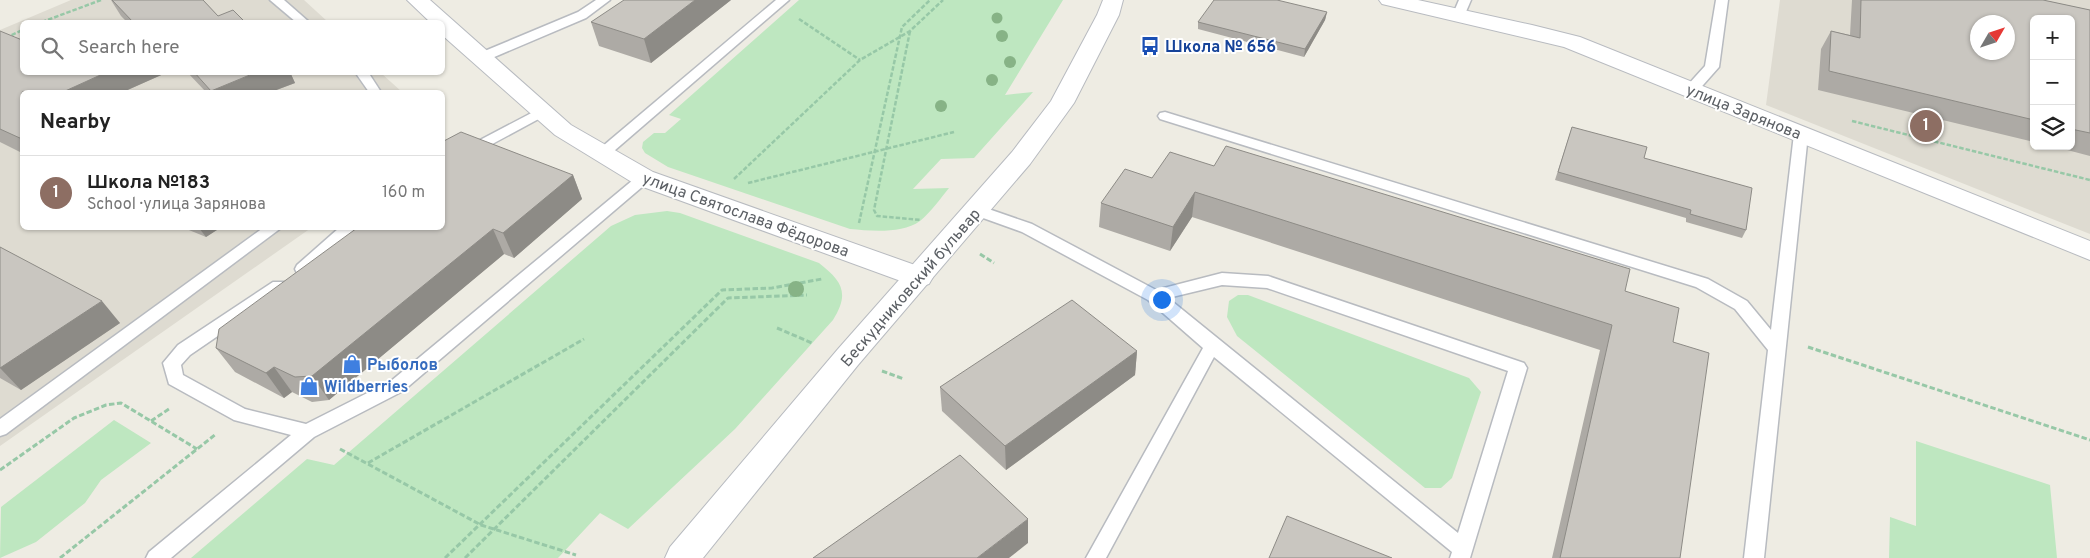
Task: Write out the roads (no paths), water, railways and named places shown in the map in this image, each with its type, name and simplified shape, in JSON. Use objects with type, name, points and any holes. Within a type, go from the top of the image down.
[{"type":"street","name":"улица Святослава Фёдорова","points":[[417,0],[439,20]]},
{"type":"street","name":"Бескудниковский бульвар","points":[[682,558],[848,357],[1021,158],[1062,102],[1108,14],[1113,0]]},
{"type":"street","name":"улица Зарянова","points":[[1389,0],[1462,7],[1572,42],[2090,251]]},
{"type":"street","name":"улица Святослава Фёдорова","points":[[445,26],[564,130],[644,178],[919,277]]},
{"type":"lane","points":[[276,0],[301,20]]},
{"type":"lane","points":[[480,58],[582,15],[604,0]]},
{"type":"lane","points":[[1692,90],[1712,67],[1722,0]]},
{"type":"lane","points":[[602,154],[779,4]]},
{"type":"lane","points":[[363,75],[374,90]]},
{"type":"lane","points":[[446,161],[542,112]]},
{"type":"lane","points":[[1165,116],[1702,283],[1741,305],[1777,343]]},
{"type":"lane","points":[[1754,558],[1801,134]]},
{"type":"lane","points":[[156,558],[308,432],[397,386],[644,178]]},
{"type":"lane","points":[[977,210],[1027,228],[1154,296],[1462,553],[1518,368],[1268,282],[1222,278],[1154,296]]},
{"type":"lane","points":[[0,429],[270,230]]},
{"type":"lane","points":[[308,432],[240,415],[175,379],[172,364],[184,350],[308,266],[346,230]]},
{"type":"lane","points":[[1096,558],[1212,346]]},
{"type":"place","name":"Школа № 656","points":[[1150,46]]},
{"type":"place","name":"Школа №183","points":[[1926,126]]},
{"type":"place","name":"Рыболов","points":[[352,364]]},
{"type":"place","name":"Wildberries","points":[[309,386]]}]
